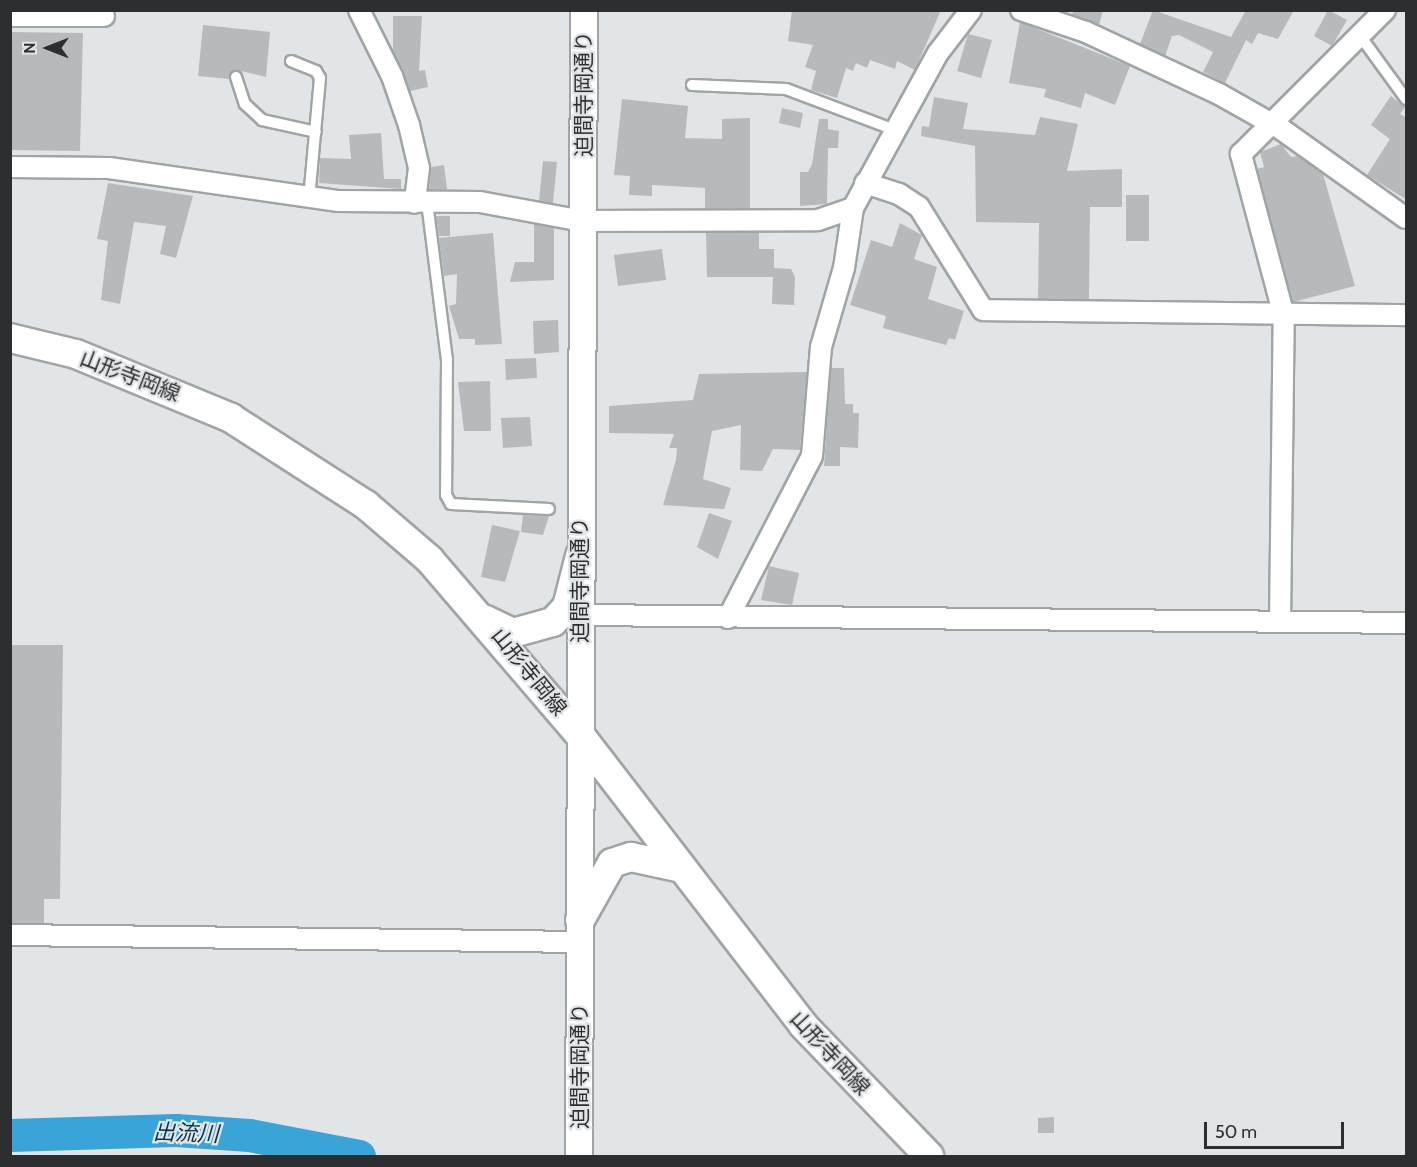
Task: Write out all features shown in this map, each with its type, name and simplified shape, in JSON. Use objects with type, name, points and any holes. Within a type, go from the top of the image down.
[{"type":"main road","name":"山形寺岡線","points":[[10,338],[76,354],[160,385],[241,424],[366,505],[429,559],[486,620],[580,735],[802,1025],[929,1156]]},
{"type":"main road","points":[[486,620],[513,633],[553,621],[567,607],[580,556]]},
{"type":"main road","points":[[580,931],[612,863],[631,857],[682,868]]},
{"type":"street","points":[[359,10],[392,76],[409,125],[418,168],[421,202]]},
{"type":"street","name":"迫間寺岡通り","points":[[580,1153],[580,556],[584,10]]},
{"type":"street","points":[[728,618],[812,456],[821,347],[844,268],[853,208],[938,52],[971,10]]},
{"type":"street","points":[[1021,10],[1153,60],[1270,122],[1407,218]]},
{"type":"street","points":[[1280,622],[1284,316],[1241,165],[1247,145],[1361,37],[1384,11]]},
{"type":"street","points":[[10,16],[104,16]]},
{"type":"street","points":[[10,167],[109,168],[309,198],[480,202],[583,221],[818,220],[853,208]]},
{"type":"street","points":[[865,183],[899,194],[919,207],[983,310],[1284,316],[1407,315]]},
{"type":"street","points":[[580,615],[1407,623]]},
{"type":"street","points":[[10,935],[580,931]]},
{"type":"lane","points":[[1361,37],[1407,99]]},
{"type":"lane","points":[[291,61],[316,71],[320,78],[309,198]]},
{"type":"lane","points":[[236,77],[245,105],[262,120],[316,132]]},
{"type":"lane","points":[[692,85],[786,89],[895,130]]},
{"type":"lane","points":[[421,202],[447,360],[446,495],[451,504],[549,509]]},
{"type":"building","points":[[792,10],[941,10],[915,70],[897,61],[895,69],[870,60],[867,68],[856,63],[853,71],[846,68],[837,98],[811,90],[816,71],[805,67],[813,45],[788,41]]},
{"type":"building","points":[[1074,10],[1103,10],[1099,25],[1072,15]]},
{"type":"building","points":[[1153,10],[1231,37],[1246,10],[1294,10],[1278,39],[1258,33],[1252,44],[1246,40],[1225,83],[1203,72],[1213,52],[1179,35],[1172,36],[1165,56],[1140,44]]},
{"type":"building","points":[[1328,10],[1347,20],[1332,46],[1314,36]]},
{"type":"building","points":[[393,16],[422,16],[419,71],[425,70],[428,87],[410,91],[393,50]]},
{"type":"building","points":[[1020,22],[1130,66],[1115,105],[1085,93],[1081,108],[1044,97],[1046,89],[1009,83]]},
{"type":"building","points":[[203,25],[270,32],[266,77],[237,70],[229,79],[198,76]]},
{"type":"building","points":[[10,32],[83,33],[80,151],[10,150]]},
{"type":"building","points":[[968,34],[992,40],[981,78],[957,71]]},
{"type":"building","points":[[1391,96],[1405,107],[1400,114],[1407,118],[1407,200],[1367,175],[1390,139],[1371,125]]},
{"type":"building","points":[[934,97],[968,103],[963,129],[1035,135],[1040,117],[1078,124],[1067,171],[1122,169],[1122,207],[1090,207],[1089,299],[1038,299],[1039,223],[976,222],[975,146],[921,136],[922,126],[929,127]]},
{"type":"building","points":[[622,99],[688,106],[685,138],[722,139],[722,119],[750,118],[750,208],[705,208],[705,188],[652,185],[652,196],[629,195],[630,176],[614,175]]},
{"type":"building","points":[[782,108],[803,113],[800,128],[779,123]]},
{"type":"building","points":[[819,119],[828,119],[828,129],[839,131],[838,148],[828,148],[827,204],[800,206],[800,172],[808,172],[812,164]]},
{"type":"building","points":[[381,133],[384,179],[401,179],[401,189],[319,183],[320,158],[351,159],[349,135]]},
{"type":"building","points":[[1281,144],[1291,157],[1298,156],[1323,174],[1355,286],[1293,302],[1257,169],[1264,167],[1260,152]]},
{"type":"building","points":[[543,161],[557,162],[553,203],[539,201]]},
{"type":"building","points":[[444,165],[447,189],[429,190],[431,167]]},
{"type":"building","points":[[108,183],[193,196],[176,258],[160,254],[166,226],[134,222],[120,304],[101,300],[108,241],[97,239]]},
{"type":"building","points":[[1126,195],[1149,195],[1149,241],[1126,241]]},
{"type":"building","points":[[436,216],[450,216],[450,236],[439,236]]},
{"type":"building","points":[[900,223],[922,235],[914,259],[937,267],[928,299],[964,311],[955,340],[949,338],[946,345],[883,328],[886,316],[850,305],[871,240],[892,247]]},
{"type":"building","points":[[534,224],[554,228],[554,280],[510,282],[515,262],[534,262]]},
{"type":"building","points":[[706,232],[759,232],[759,249],[774,249],[774,268],[791,269],[795,277],[794,305],[772,304],[773,277],[707,277]]},
{"type":"building","points":[[493,233],[502,344],[475,345],[475,339],[459,339],[449,306],[456,304],[457,274],[444,276],[439,238]]},
{"type":"building","points":[[662,249],[666,280],[618,286],[614,255]]},
{"type":"building","points":[[558,320],[559,352],[534,354],[533,321]]},
{"type":"building","points":[[536,358],[537,378],[506,380],[505,359]]},
{"type":"building","points":[[831,368],[844,368],[845,404],[853,404],[853,413],[859,413],[858,448],[840,447],[840,466],[824,466]]},
{"type":"building","points":[[807,372],[800,450],[773,449],[762,471],[740,470],[741,425],[712,431],[703,479],[731,488],[724,509],[663,505],[676,460],[677,448],[669,448],[674,434],[609,433],[609,406],[693,400],[699,374]]},
{"type":"building","points":[[490,381],[491,431],[464,431],[458,382]]},
{"type":"building","points":[[530,417],[532,446],[503,448],[501,418]]},
{"type":"building","points":[[709,513],[732,521],[718,559],[697,547]]},
{"type":"building","points":[[523,515],[549,516],[543,535],[521,532]]},
{"type":"building","points":[[492,525],[520,531],[505,582],[481,577]]},
{"type":"building","points":[[769,566],[799,573],[792,605],[761,600]]},
{"type":"building","points":[[10,645],[63,645],[60,899],[44,899],[44,923],[10,923]]},
{"type":"building","points":[[1054,1117],[1054,1133],[1038,1133],[1038,1118]]},
{"type":"waterway","name":"出流川","points":[[10,1135],[176,1130],[249,1135],[359,1156]]}]
